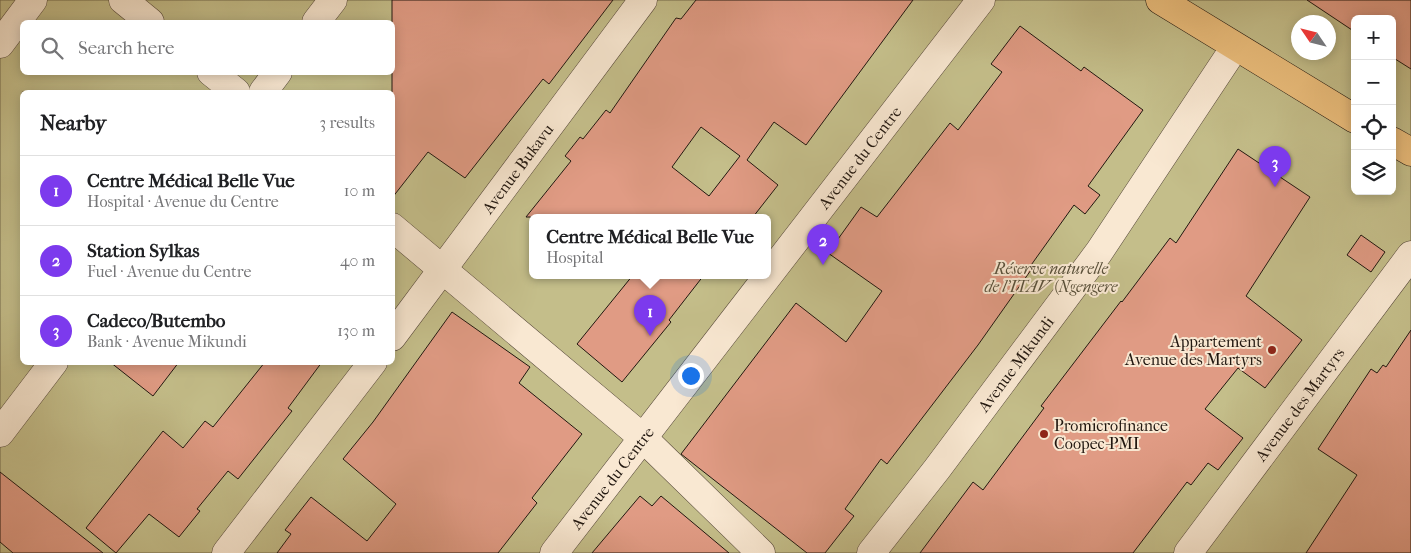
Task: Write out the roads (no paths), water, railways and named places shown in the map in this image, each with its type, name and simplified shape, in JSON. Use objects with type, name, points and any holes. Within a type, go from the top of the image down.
[{"type":"highway","points":[[1160,0],[1351,117]]},
{"type":"highway","points":[[1396,143],[1411,152]]},
{"type":"street","points":[[0,44],[33,0]]},
{"type":"street","points":[[123,0],[148,20]]},
{"type":"street","points":[[318,20],[333,0]]},
{"type":"street","name":"Avenue Bukavu","points":[[395,333],[643,0]]},
{"type":"street","name":"Avenue du Centre","points":[[771,271],[981,0]]},
{"type":"street","name":"Avenue Mikundi","points":[[871,553],[937,469],[1099,252],[1235,47]]},
{"type":"street","points":[[215,75],[234,90]]},
{"type":"street","points":[[264,90],[276,75]]},
{"type":"street","points":[[395,230],[642,438],[761,553]]},
{"type":"street","name":"Avenue des Martyrs","points":[[1188,553],[1411,255]]},
{"type":"street","name":"Avenue du Centre","points":[[554,553],[765,279]]},
{"type":"street","points":[[0,433],[52,365]]},
{"type":"street","points":[[226,553],[371,365]]},
{"type":"place","name":"Cadeco/Butembo","points":[[1275,187]]},
{"type":"place","name":"Station Sylkas","points":[[823,265]]},
{"type":"place","name":"Centre Médical Belle Vue","points":[[650,336]]},
{"type":"place","name":"Appartement Avenue des Martyrs","points":[[1272,350]]},
{"type":"place","name":"Promicrofinance Coopec-PMI","points":[[1044,434]]},
{"type":"park label","name":"Réserve naturelle de l'ITAV (Ngengere","points":[[1051,277]]}]
